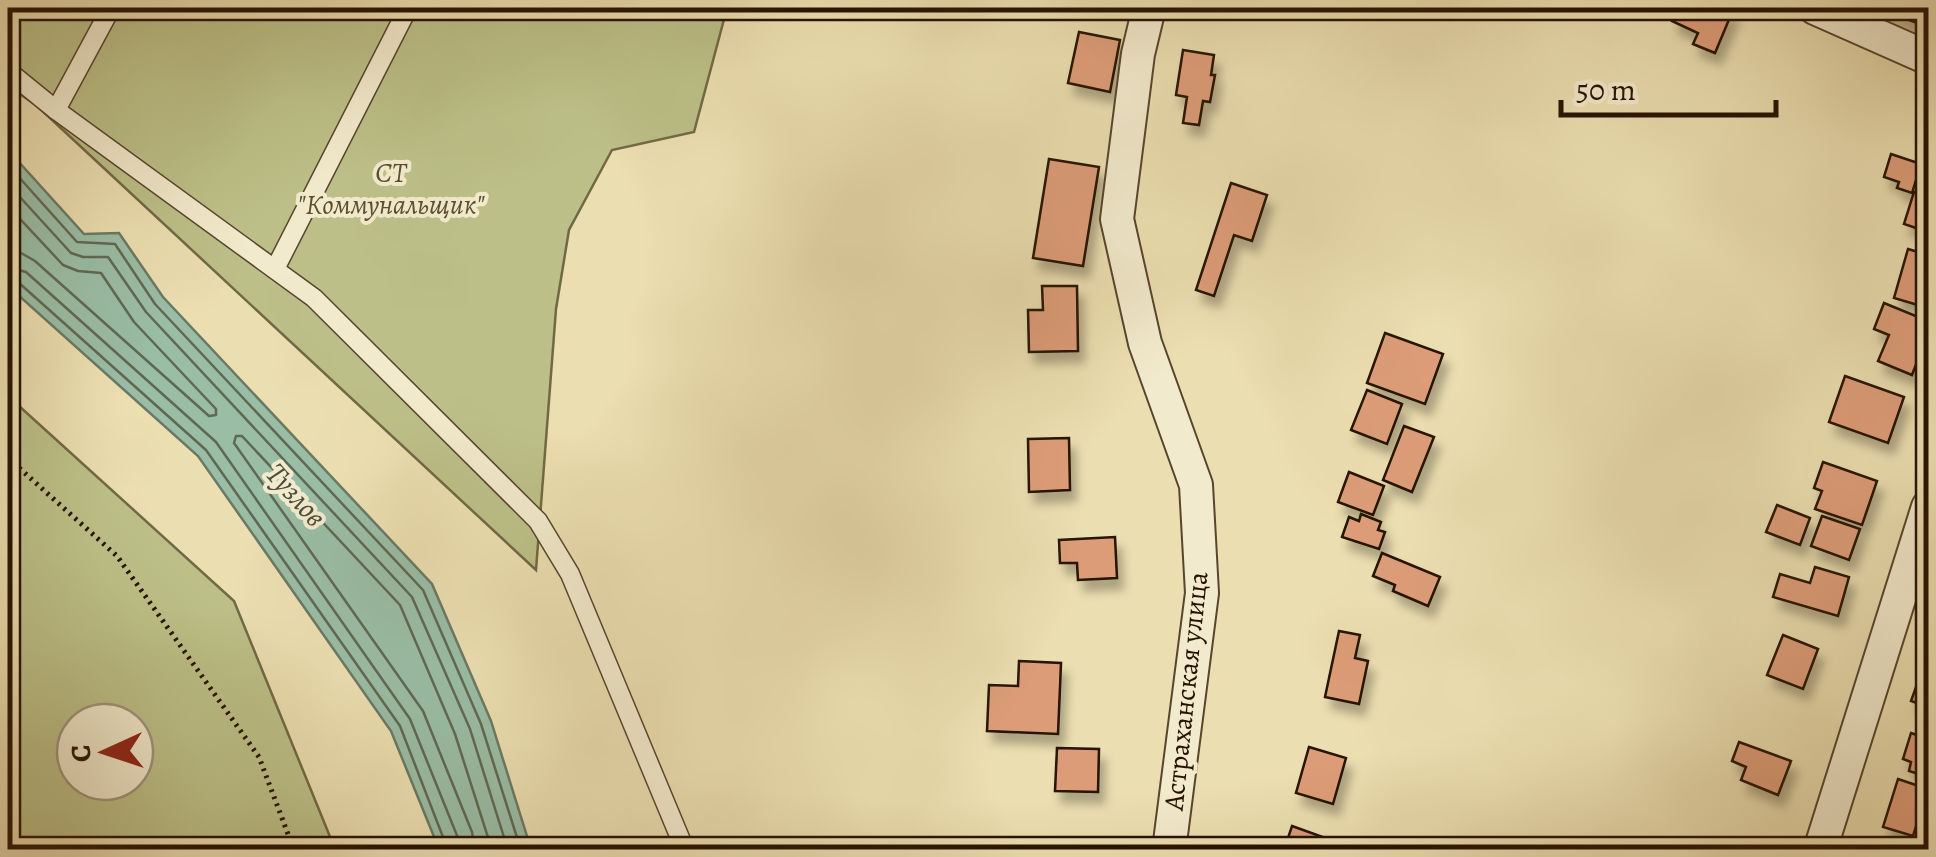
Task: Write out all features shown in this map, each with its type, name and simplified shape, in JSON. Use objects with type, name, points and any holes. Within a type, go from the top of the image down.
[{"type":"street","name":"Астраханская улица","points":[[1149,8],[1138,54],[1117,219],[1145,343],[1196,484],[1202,593],[1169,850]]},
{"type":"street","points":[[1814,8],[1928,58]]},
{"type":"street","points":[[1820,850],[1928,508]]},
{"type":"lane","points":[[56,110],[111,8]]},
{"type":"lane","points":[[274,269],[408,8]]},
{"type":"lane","points":[[8,71],[314,298],[538,521],[570,574],[685,850]]},
{"type":"path","points":[[8,458],[117,556],[259,757],[294,850]]},
{"type":"green space","name":"СТ \"Коммунальщик\"","points":[[8,8],[727,8],[694,132],[612,150],[569,230],[556,309],[536,570],[36,105],[8,86]]},
{"type":"green space","points":[[8,396],[234,601],[335,849],[8,849]]},
{"type":"water","name":"Тузлов","points":[[8,150],[84,234],[119,233],[163,297],[432,584],[491,721],[531,849],[439,849],[391,731],[198,456],[8,286]]},
{"type":"building","points":[[1677,8],[1733,10],[1715,53],[1693,44],[1698,33],[1672,21]]},
{"type":"building","points":[[1876,8],[1928,8],[1928,27]]},
{"type":"building","points":[[1079,32],[1120,40],[1110,92],[1068,83]]},
{"type":"building","points":[[1183,50],[1214,55],[1210,102],[1203,101],[1199,125],[1183,123],[1187,97],[1176,95]]},
{"type":"building","points":[[1891,154],[1921,164],[1912,193],[1897,188],[1899,182],[1884,177]]},
{"type":"building","points":[[1049,159],[1099,167],[1083,266],[1033,258]]},
{"type":"building","points":[[1231,183],[1267,195],[1252,241],[1234,235],[1214,296],[1196,290]]},
{"type":"building","points":[[1914,192],[1928,197],[1928,232],[1904,224]]},
{"type":"building","points":[[1908,249],[1928,255],[1928,308],[1894,298]]},
{"type":"building","points":[[1042,286],[1077,286],[1078,351],[1029,352],[1028,310],[1043,310]]},
{"type":"building","points":[[1884,303],[1928,321],[1928,333],[1912,375],[1878,361],[1889,335],[1874,329]]},
{"type":"building","points":[[1385,333],[1443,354],[1425,404],[1367,383]]},
{"type":"building","points":[[1845,376],[1904,397],[1888,443],[1829,422]]},
{"type":"building","points":[[1367,390],[1402,404],[1387,444],[1351,430]]},
{"type":"building","points":[[1404,426],[1434,437],[1412,492],[1383,480]]},
{"type":"building","points":[[1069,438],[1070,490],[1029,492],[1028,439]]},
{"type":"building","points":[[1823,462],[1877,481],[1862,525],[1815,509],[1822,491],[1814,488]]},
{"type":"building","points":[[1349,472],[1384,486],[1373,515],[1338,502]]},
{"type":"building","points":[[1777,505],[1810,518],[1800,545],[1766,532]]},
{"type":"building","points":[[1361,514],[1381,522],[1378,530],[1385,532],[1379,549],[1342,537],[1349,517],[1359,521]]},
{"type":"building","points":[[1822,516],[1860,529],[1849,560],[1811,546]]},
{"type":"building","points":[[1115,537],[1117,578],[1078,580],[1077,563],[1060,563],[1059,540]]},
{"type":"building","points":[[1382,553],[1440,577],[1428,606],[1393,591],[1395,585],[1373,576]]},
{"type":"building","points":[[1815,567],[1849,577],[1838,616],[1773,597],[1780,574],[1810,583]]},
{"type":"building","points":[[1339,631],[1360,635],[1355,658],[1368,661],[1359,704],[1325,697]]},
{"type":"building","points":[[1783,635],[1818,649],[1803,689],[1767,675]]},
{"type":"building","points":[[1019,661],[1061,663],[1058,734],[987,731],[989,685],[1018,686]]},
{"type":"building","points":[[1925,662],[1928,663],[1928,707],[1911,701]]},
{"type":"building","points":[[1911,733],[1928,739],[1928,777],[1909,771],[1911,762],[1903,759]]},
{"type":"building","points":[[1739,742],[1791,761],[1778,795],[1741,780],[1746,767],[1732,761]]},
{"type":"building","points":[[1309,747],[1346,758],[1333,804],[1296,793]]},
{"type":"building","points":[[1057,748],[1099,749],[1098,792],[1055,791]]},
{"type":"building","points":[[1898,779],[1928,789],[1913,836],[1883,827]]},
{"type":"building","points":[[1292,826],[1331,840],[1328,850],[1284,850]]},
{"type":"building","points":[[1927,831],[1928,850],[1885,850],[1889,838],[1922,848]]}]
